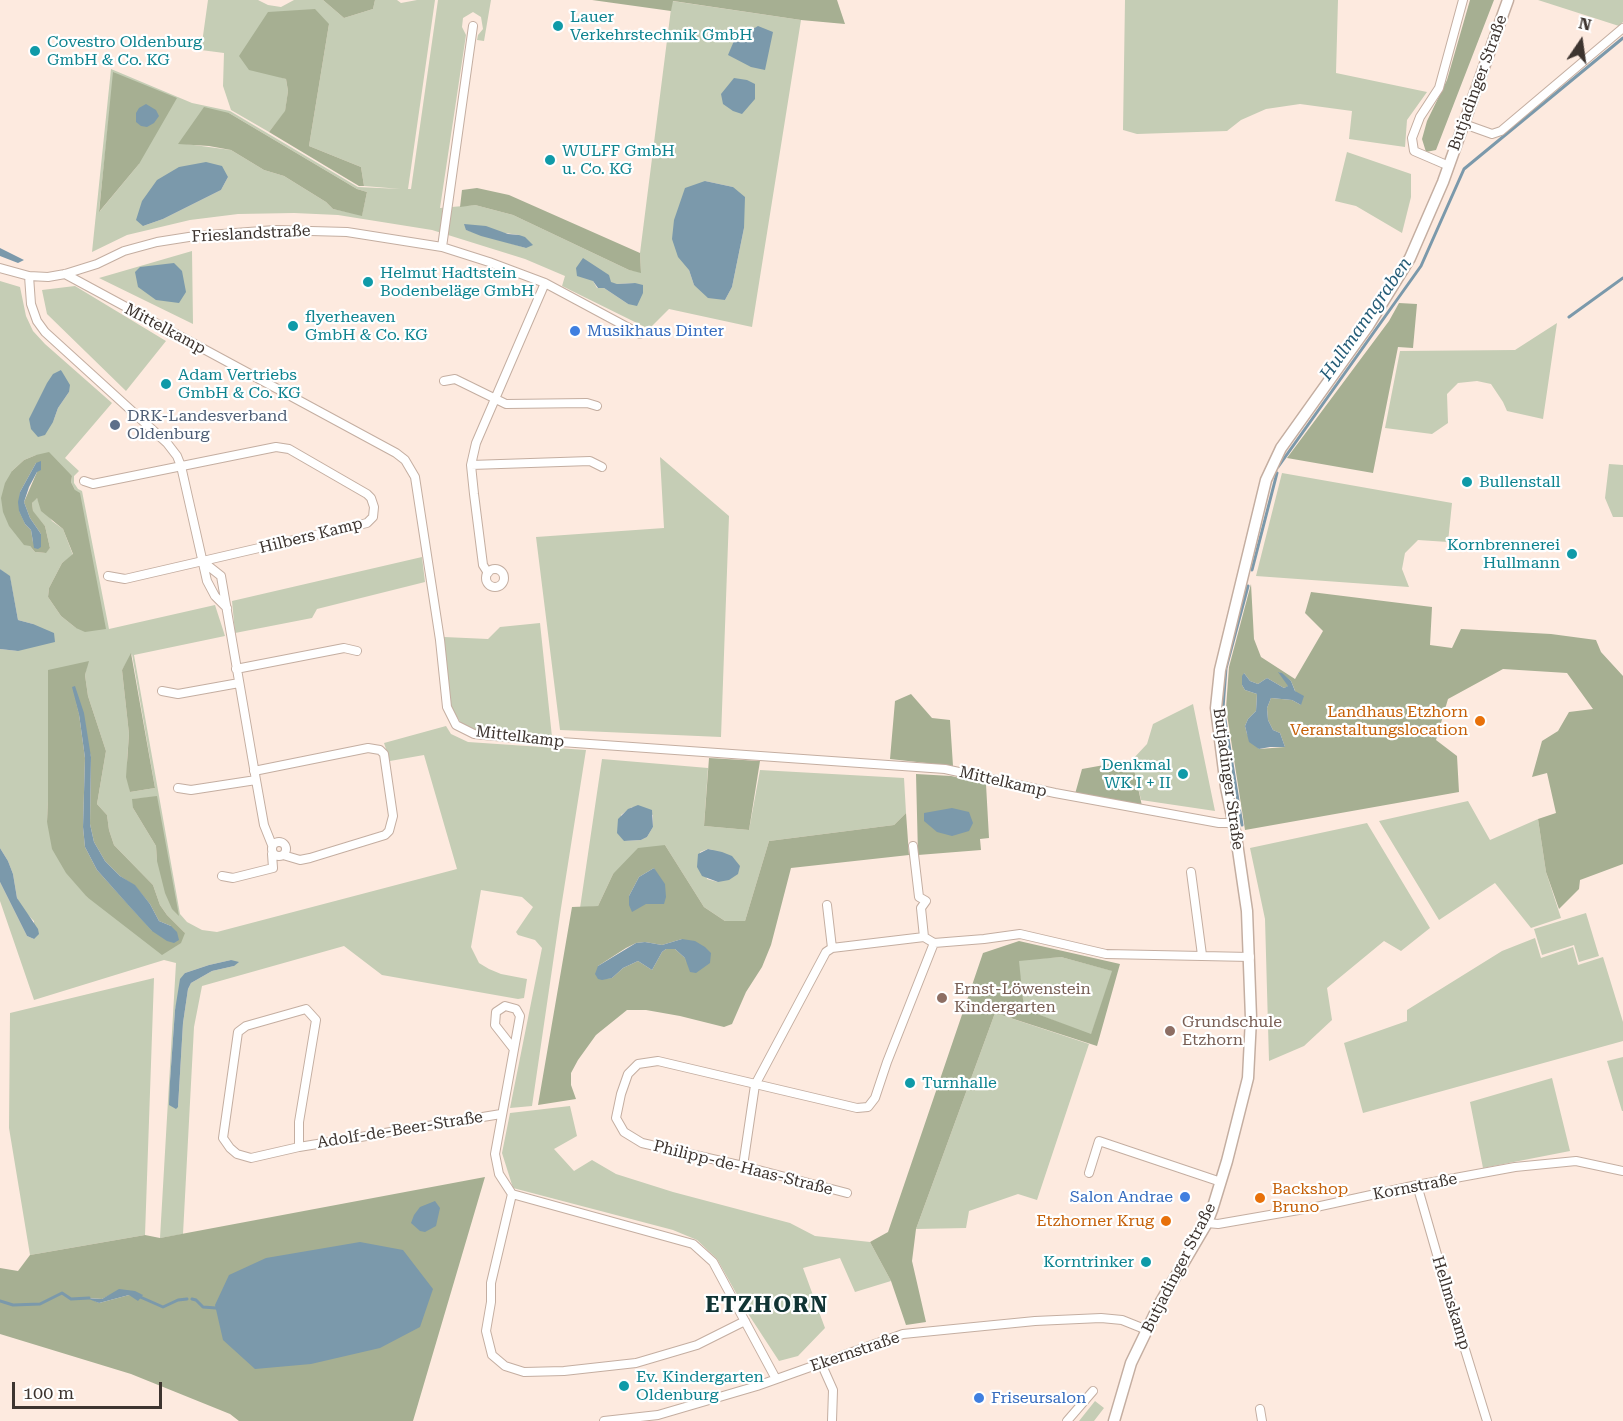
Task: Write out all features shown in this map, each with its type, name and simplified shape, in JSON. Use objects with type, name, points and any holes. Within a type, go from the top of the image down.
[{"type":"street","name":"Butjadinger Straße","points":[[1449,166],[1414,152],[1412,138],[1420,117],[1439,88],[1463,0]]},
{"type":"street","name":"Butjadinger Straße","points":[[1114,1421],[1131,1363],[1207,1223],[1221,1182],[1248,1078],[1251,1049],[1247,911],[1234,823],[1226,787],[1216,708],[1220,669],[1266,480],[1274,459],[1285,441],[1365,332],[1397,281],[1426,222],[1449,166],[1508,0]]},
{"type":"street","points":[[442,247],[473,26]]},
{"type":"street","points":[[1464,124],[1492,134],[1501,131],[1623,28]]},
{"type":"street","name":"Frieslandstraße","points":[[65,274],[97,264],[124,251],[157,242],[243,231],[347,232],[442,247],[545,283],[640,334]]},
{"type":"street","points":[[0,268],[29,276],[65,274]]},
{"type":"street","name":"Mittelkamp","points":[[65,274],[396,453],[405,460],[415,477],[440,640],[447,707],[456,725],[474,734],[945,769],[1055,793],[1219,823],[1234,823]]},
{"type":"street","points":[[29,276],[31,304],[37,321],[45,332],[167,443],[181,466],[207,581],[215,596],[227,608]]},
{"type":"street","points":[[488,573],[483,565],[471,465],[476,443],[545,283]]},
{"type":"street","points":[[444,381],[455,380],[506,404],[587,403],[597,406]]},
{"type":"street","name":"Hilbers Kamp","points":[[181,466],[262,449],[289,449],[366,494],[371,498],[374,507],[373,517],[367,523],[202,561]]},
{"type":"street","points":[[471,465],[590,461],[602,467]]},
{"type":"street","points":[[84,481],[93,484],[181,466]]},
{"type":"street","points":[[108,576],[126,579],[202,561]]},
{"type":"street","points":[[177,788],[191,790],[255,775],[368,748],[380,750],[384,754],[393,816],[389,831],[385,835],[300,860],[283,855],[276,856],[264,825],[255,775],[239,683],[236,669],[221,576],[202,561]]},
{"type":"street","points":[[236,669],[344,648],[357,651]]},
{"type":"street","points":[[162,691],[178,694],[239,683]]},
{"type":"street","points":[[222,876],[233,878],[273,868],[272,849],[279,842],[284,844],[286,851],[283,855]]},
{"type":"street","points":[[913,846],[919,897],[926,901],[921,908],[924,937]]},
{"type":"street","points":[[1191,872],[1202,955]]},
{"type":"street","points":[[827,905],[832,948]]},
{"type":"street","points":[[743,1166],[755,1085],[826,952],[832,948],[924,937],[934,943],[1020,934],[1106,954],[1250,957]]},
{"type":"street","name":"Philipp-de-Haas-Straße","points":[[847,1193],[642,1143],[624,1132],[616,1118],[628,1074],[638,1064],[658,1061],[857,1108],[868,1107],[875,1098],[886,1062],[934,943]]},
{"type":"street","points":[[513,1048],[495,1025],[496,1012],[505,1006],[516,1009],[520,1016],[495,1154],[500,1174],[512,1194],[693,1244],[713,1262],[776,1378]]},
{"type":"street","name":"Adolf-de-Beer-Straße","points":[[299,1147],[299,1122],[316,1020],[306,1009],[240,1028],[238,1032],[223,1138],[230,1148],[245,1157],[251,1158],[299,1147],[501,1114]]},
{"type":"street","points":[[1089,1173],[1099,1141],[1221,1182]]},
{"type":"street","name":"Kornstraße","points":[[1207,1223],[1218,1224],[1316,1207],[1515,1167],[1575,1161],[1623,1171]]},
{"type":"street","name":"Hellmskamp","points":[[1418,1185],[1487,1421]]},
{"type":"street","points":[[512,1194],[491,1283],[491,1302],[486,1331],[492,1355],[505,1366],[524,1372],[625,1365],[681,1352],[745,1321]]},
{"type":"street","name":"Ekernstraße","points":[[604,1421],[658,1415],[757,1386],[885,1339],[921,1332],[1035,1321],[1101,1318],[1122,1320],[1147,1330]]},
{"type":"street","points":[[821,1363],[833,1390],[832,1421]]},
{"type":"street","points":[[1067,1421],[1093,1391]]},
{"type":"street","points":[[1260,1409],[1262,1421]]},
{"type":"green space","points":[[208,0],[258,0],[268,5],[281,7],[294,0],[323,0],[344,18],[373,9],[375,0],[397,0],[401,3],[435,0],[408,189],[411,189],[438,0],[491,0],[484,41],[477,40],[483,29],[481,17],[473,12],[463,18],[462,27],[466,35],[440,208],[475,205],[513,215],[629,270],[641,272],[640,253],[672,1],[801,20],[752,327],[669,309],[649,329],[562,286],[565,276],[525,259],[432,230],[338,215],[238,214],[190,220],[127,235],[92,252],[111,69],[192,103],[230,111],[358,187],[401,189],[364,186],[361,167],[309,146],[329,24],[274,75],[286,79],[288,91],[285,112],[269,132],[231,110],[223,86],[224,53],[201,50]],"holes":[[[753,29],[729,55],[736,36],[744,30]],[[114,72],[139,164],[99,210]],[[229,113],[357,189],[367,192],[362,215],[333,209],[326,202],[284,176],[264,170],[231,150],[179,143]],[[228,177],[221,190],[163,219],[143,226]],[[705,181],[733,187],[744,228],[732,287],[725,300],[694,285],[689,270]],[[466,230],[498,232],[519,235],[526,248]],[[593,281],[617,284],[635,283],[628,304],[604,288],[597,288]]]},
{"type":"green space","points":[[323,0],[375,0],[373,9],[344,18]]},
{"type":"green space","points":[[592,0],[837,0],[845,24],[801,20],[673,1],[671,11]]},
{"type":"green space","points":[[1125,0],[1338,0],[1336,73],[1427,92],[1407,120],[1405,147],[1349,139],[1352,111],[1300,104],[1266,109],[1241,120],[1227,131],[1137,134],[1123,130]]},
{"type":"green space","points":[[1470,0],[1494,0],[1436,150],[1426,152],[1422,139],[1427,121],[1447,80]]},
{"type":"green space","points":[[1538,0],[1623,0],[1623,22],[1619,26]]},
{"type":"green space","points":[[315,9],[329,24],[309,146],[361,167],[364,186],[359,186],[269,132],[285,111],[288,91],[286,79],[249,70],[239,56],[268,12]]},
{"type":"green space","points":[[113,72],[177,98],[139,164],[99,212]]},
{"type":"green space","points":[[204,107],[229,113],[357,189],[367,192],[362,216],[333,209],[326,202],[284,176],[264,170],[231,150],[178,144]]},
{"type":"green space","points":[[1347,152],[1411,174],[1411,197],[1402,233],[1356,206],[1335,201]]},
{"type":"green space","points":[[477,188],[509,195],[640,253],[641,273],[629,270],[513,215],[475,205],[460,207],[462,190]]},
{"type":"green space","points":[[192,251],[193,324],[99,278]]},
{"type":"green space","points":[[0,281],[20,287],[26,316],[33,331],[112,403],[65,458],[79,471],[74,476],[74,483],[82,491],[109,629],[215,605],[225,636],[134,655],[180,914],[187,922],[202,930],[217,932],[457,869],[424,755],[390,761],[384,743],[446,726],[451,734],[468,742],[586,750],[532,1106],[510,1108],[542,948],[535,940],[518,935],[516,932],[533,907],[522,897],[481,890],[471,947],[479,963],[489,969],[527,979],[524,998],[518,999],[382,975],[344,946],[202,986],[194,1027],[183,1234],[160,1238],[176,963],[164,960],[34,1000],[0,901],[0,882],[27,936],[34,939],[34,921],[23,910],[17,898],[13,874],[0,848],[0,649],[18,651],[33,624],[18,620],[10,577],[0,569]],"holes":[[[61,370],[69,392],[58,408],[53,422]],[[36,455],[72,476],[71,482],[75,490],[76,628],[61,616],[48,597],[49,588],[62,563],[73,555],[63,529],[52,521],[36,497],[32,503],[33,512],[45,526],[50,548],[45,553],[35,552],[30,546],[12,471],[24,460]],[[132,654],[155,788],[130,792],[127,761],[129,734],[122,670]],[[88,661],[85,675],[88,696],[106,751],[97,804],[107,815],[114,845],[153,885],[160,905],[185,933],[87,897],[47,822],[48,800]],[[157,797],[157,861],[156,846],[133,808],[133,799]],[[231,960],[234,966],[212,971],[191,983],[188,989],[183,1023],[178,1107],[170,1081],[175,1010],[185,973]]]},
{"type":"green space","points":[[75,286],[166,341],[126,391],[47,314],[42,290]]},
{"type":"green space","points":[[1399,303],[1417,304],[1413,348],[1398,347],[1373,473],[1287,458],[1389,321]]},
{"type":"green space","points":[[1557,323],[1543,419],[1507,411],[1491,384],[1477,381],[1458,383],[1447,394],[1448,423],[1432,434],[1385,428],[1400,351],[1515,350]]},
{"type":"green space","points":[[49,452],[72,476],[71,482],[75,490],[80,493],[106,629],[85,632],[76,628],[61,616],[48,597],[49,588],[62,563],[73,554],[63,529],[41,511],[37,498],[32,503],[33,511],[45,526],[50,548],[46,553],[35,552],[30,546],[24,545],[9,526],[3,512],[1,498],[5,483],[12,471],[24,460]],"holes":[[[36,463],[37,472],[24,502],[30,518],[41,534],[41,546],[33,542],[31,530],[25,524],[19,511],[20,492]]]},
{"type":"green space","points":[[660,457],[729,516],[721,737],[560,730],[536,537],[664,528]]},
{"type":"green space","points":[[1609,464],[1623,465],[1623,517],[1613,517],[1605,498]]},
{"type":"green space","points":[[1282,473],[1452,503],[1448,542],[1418,540],[1405,553],[1402,569],[1409,587],[1256,576]]},
{"type":"green space","points":[[422,557],[425,582],[317,609],[312,618],[235,633],[232,601]]},
{"type":"green space","points":[[1251,584],[1254,639],[1261,657],[1295,679],[1323,631],[1305,613],[1311,592],[1432,607],[1430,645],[1452,648],[1461,629],[1551,634],[1596,640],[1601,652],[1623,676],[1623,864],[1580,880],[1579,889],[1559,909],[1546,872],[1538,819],[1556,813],[1547,773],[1532,777],[1542,741],[1558,731],[1569,712],[1593,709],[1567,673],[1503,669],[1448,699],[1436,740],[1457,756],[1459,792],[1245,830],[1226,708],[1229,667]],"holes":[[[1279,672],[1291,681],[1301,705],[1292,700],[1271,698],[1267,708],[1268,720],[1273,730],[1280,733],[1285,747],[1259,749],[1247,734],[1245,726],[1256,711],[1257,694],[1245,690],[1242,685],[1244,673],[1250,681],[1258,684],[1267,678],[1284,688],[1289,686]]]},
{"type":"green space","points":[[540,623],[552,737],[477,731],[461,723],[450,706],[444,637],[488,639],[500,627]]},
{"type":"green space","points":[[131,653],[155,788],[130,792],[126,777],[129,734],[122,670]]},
{"type":"green space","points":[[89,661],[85,675],[88,696],[106,751],[97,804],[107,815],[114,845],[153,885],[160,905],[185,933],[181,943],[162,955],[87,897],[66,873],[52,849],[47,822],[48,670]],"holes":[[[72,688],[91,757],[90,824],[94,842],[105,861],[120,876],[135,886],[150,904],[159,921],[171,926],[152,931],[97,870],[85,847],[83,827],[85,758],[79,714]]]},
{"type":"green space","points":[[911,694],[932,718],[950,720],[953,766],[890,759],[895,701]]},
{"type":"green space","points":[[1193,704],[1215,811],[1141,800],[1132,760],[1147,744],[1153,724]]},
{"type":"green space","points":[[709,758],[760,761],[749,830],[704,826]]},
{"type":"green space","points":[[602,759],[708,768],[704,826],[749,830],[760,770],[904,778],[906,813],[894,825],[769,841],[745,921],[725,921],[704,907],[665,845],[613,874],[598,906],[580,908]],"holes":[[[632,807],[653,815],[653,827],[647,837],[641,840],[624,841],[621,815]],[[713,850],[718,882],[707,879],[700,852]]]},
{"type":"green space","points":[[1132,760],[1142,806],[1075,794],[1082,769]]},
{"type":"green space","points":[[916,774],[951,776],[986,784],[989,838],[980,839],[981,850],[918,855]]},
{"type":"green space","points":[[157,796],[179,916],[172,909],[165,893],[157,861],[156,846],[133,808],[132,799]]},
{"type":"green space","points":[[1468,801],[1490,840],[1538,819],[1546,872],[1561,918],[1531,928],[1495,883],[1439,920],[1379,821]]},
{"type":"green space","points":[[906,813],[909,855],[791,868],[771,945],[732,1024],[724,1027],[646,1010],[627,1010],[596,1035],[578,1060],[571,1073],[571,1085],[576,1099],[538,1105],[572,907],[598,906],[613,874],[638,848],[665,845],[704,907],[725,921],[745,921],[769,841],[894,825]],"holes":[[[654,868],[664,904],[646,904],[629,896],[639,877]],[[682,939],[685,958],[675,949],[666,949],[652,970],[638,961],[623,968],[612,978],[598,979],[598,966],[636,943],[662,945]]]},
{"type":"green space","points":[[1367,823],[1430,928],[1401,951],[1384,941],[1327,988],[1332,1020],[1304,1046],[1269,1061],[1265,919],[1250,848]]},
{"type":"green space","points":[[1586,913],[1599,956],[1579,962],[1574,945],[1542,955],[1534,929]]},
{"type":"green space","points":[[1535,938],[1541,958],[1573,947],[1578,965],[1603,957],[1623,1022],[1623,1041],[1363,1113],[1344,1043],[1407,1021],[1407,1010],[1502,951]]},
{"type":"green space","points":[[1019,941],[1120,964],[1097,1046],[995,1013],[916,1229],[912,1261],[926,1322],[906,1325],[891,1281],[870,1242],[888,1232],[983,953]],"holes":[[[1061,957],[1112,971],[1091,1034],[1024,1009],[1019,961]]]},
{"type":"green space","points":[[1061,957],[1113,971],[1091,1035],[1024,1009],[1018,960]]},
{"type":"green space","points":[[154,978],[145,1235],[30,1255],[9,1128],[10,1013]]},
{"type":"green space","points":[[995,1013],[1089,1044],[1037,1200],[1018,1194],[969,1211],[966,1228],[916,1229]]},
{"type":"green space","points":[[1623,1057],[1623,1111],[1622,1111],[1607,1061]]},
{"type":"green space","points":[[1552,1078],[1570,1151],[1483,1168],[1470,1102]]},
{"type":"green space","points":[[570,1106],[577,1136],[554,1149],[574,1171],[592,1160],[616,1174],[673,1192],[790,1223],[815,1236],[870,1242],[891,1281],[855,1292],[840,1258],[803,1268],[825,1328],[798,1356],[779,1361],[745,1309],[717,1259],[697,1240],[673,1230],[513,1188],[502,1153],[510,1113]]},
{"type":"green space","points":[[485,1177],[413,1421],[239,1421],[230,1414],[131,1374],[0,1334],[0,1268],[18,1271],[30,1255],[145,1235],[160,1238]],"holes":[[[116,1292],[142,1295],[129,1295],[99,1303],[89,1298],[102,1299]]]},
{"type":"green space","points":[[1095,1401],[1104,1408],[1094,1421],[1079,1421]]},
{"type":"water","points":[[758,26],[773,32],[765,70],[751,67],[728,55],[736,36],[744,30]]},
{"type":"water","points":[[734,78],[755,84],[755,99],[742,114],[723,104],[721,94]]},
{"type":"water","points":[[146,104],[156,110],[159,116],[147,127],[136,122],[136,113]]},
{"type":"water","points":[[206,162],[222,166],[228,177],[221,190],[163,219],[143,226],[136,220],[142,201],[157,180],[179,167]]},
{"type":"water","points":[[705,181],[733,187],[745,197],[744,228],[732,287],[725,300],[708,298],[694,285],[689,270],[678,257],[672,239],[674,220],[685,188]]},
{"type":"water","points":[[464,224],[486,226],[508,234],[519,235],[525,237],[533,245],[526,248],[481,236],[466,230]]},
{"type":"water","points":[[0,248],[24,260],[18,263],[0,256]]},
{"type":"water","points":[[583,258],[609,275],[611,282],[643,285],[643,293],[637,306],[628,304],[604,288],[598,288],[593,281],[577,276],[576,268]]},
{"type":"water","points":[[174,263],[182,271],[186,292],[179,303],[156,300],[138,287],[135,272],[140,267]]},
{"type":"water","points":[[61,370],[70,385],[69,392],[58,408],[45,435],[38,437],[31,429],[29,419],[47,383],[53,374]]},
{"type":"water","points":[[41,461],[41,470],[37,472],[29,487],[24,502],[30,518],[41,534],[41,547],[38,549],[34,548],[31,530],[25,524],[18,502],[20,492],[36,463]]},
{"type":"water","points":[[0,569],[10,576],[18,620],[54,633],[55,642],[18,651],[0,649]]},
{"type":"water","points":[[1278,672],[1291,681],[1295,691],[1304,696],[1301,705],[1292,700],[1271,698],[1267,708],[1268,720],[1273,730],[1280,733],[1285,747],[1259,749],[1249,742],[1245,726],[1256,711],[1257,694],[1245,690],[1242,685],[1242,676],[1244,673],[1250,681],[1258,684],[1267,678],[1284,688],[1288,686]]},
{"type":"water","points":[[75,686],[84,713],[91,757],[90,824],[94,842],[105,861],[120,876],[135,885],[150,904],[159,921],[171,926],[177,932],[179,940],[174,943],[152,931],[97,870],[85,847],[83,827],[85,758],[79,714],[72,687]]},
{"type":"water","points":[[638,805],[652,810],[653,827],[647,837],[641,840],[624,841],[617,833],[618,819],[628,809]]},
{"type":"water","points":[[952,808],[969,812],[973,823],[969,831],[952,836],[937,832],[924,821],[924,813]]},
{"type":"water","points":[[0,848],[13,874],[17,898],[38,929],[39,934],[34,939],[27,936],[0,882]]},
{"type":"water","points":[[708,849],[732,856],[740,866],[738,874],[729,880],[718,882],[702,876],[697,867],[698,854]]},
{"type":"water","points":[[654,868],[665,884],[664,904],[646,904],[632,912],[629,896],[639,877]]},
{"type":"water","points":[[682,939],[695,941],[705,947],[711,953],[710,963],[696,973],[690,972],[685,958],[675,949],[666,949],[652,970],[638,961],[623,968],[612,978],[602,980],[598,979],[595,974],[598,966],[636,943],[662,945]]},
{"type":"water","points":[[231,960],[239,962],[234,966],[212,971],[191,983],[188,989],[176,1109],[169,1105],[175,1010],[180,979],[185,973]]},
{"type":"water","points":[[435,1201],[440,1208],[436,1226],[425,1232],[420,1231],[411,1223],[414,1215],[420,1207]]},
{"type":"water","points":[[360,1242],[403,1250],[433,1289],[420,1327],[380,1348],[311,1364],[255,1369],[223,1340],[215,1305],[229,1275],[266,1258]]},
{"type":"water","points":[[119,1289],[135,1291],[143,1295],[138,1301],[129,1295],[99,1303],[86,1298],[102,1299]]},
{"type":"waterway","name":"Hullmanngraben","points":[[1278,467],[1421,266],[1464,169],[1623,38]]},
{"type":"waterway","points":[[1569,317],[1623,278]]},
{"type":"waterway","name":"Hullmanngraben","points":[[1252,570],[1277,473]]},
{"type":"waterway","name":"Hullmanngraben","points":[[1242,825],[1223,708],[1226,668],[1248,586]]},
{"type":"waterway","points":[[0,1301],[13,1305],[40,1304],[62,1293],[71,1299],[89,1298]]},
{"type":"waterway","points":[[138,1296],[163,1307],[178,1300],[187,1299]]},
{"type":"waterway","points":[[192,1299],[203,1307],[216,1308]]},
{"type":"place","name":"Lauer Verkehrstechnik GmbH","points":[[558,26]]},
{"type":"place","name":"Covestro Oldenburg GmbH & Co. KG","points":[[35,51]]},
{"type":"place","name":"WULFF GmbH u. Co. KG","points":[[550,160]]},
{"type":"place","name":"Helmut Hadtstein Bodenbeläge GmbH","points":[[368,282]]},
{"type":"place","name":"flyerheaven GmbH & Co. KG","points":[[293,326]]},
{"type":"place","name":"Musikhaus Dinter","points":[[575,331]]},
{"type":"place","name":"Adam Vertriebs GmbH & Co. KG","points":[[166,384]]},
{"type":"place","name":"DRK-Landesverband Oldenburg","points":[[115,425]]},
{"type":"place","name":"Bullenstall","points":[[1467,482]]},
{"type":"place","name":"Kornbrennerei Hullmann","points":[[1572,554]]},
{"type":"place","name":"Landhaus Etzhorn Veranstaltungslocation","points":[[1480,721]]},
{"type":"place","name":"Denkmal WK I + II","points":[[1183,774]]},
{"type":"place","name":"Ernst-Löwenstein Kindergarten","points":[[942,998]]},
{"type":"place","name":"Grundschule Etzhorn","points":[[1170,1031]]},
{"type":"place","name":"Turnhalle","points":[[910,1083]]},
{"type":"place","name":"Salon Andrae","points":[[1185,1197]]},
{"type":"place","name":"Backshop Bruno","points":[[1260,1198]]},
{"type":"place","name":"Etzhorner Krug","points":[[1166,1221]]},
{"type":"place","name":"Korntrinker","points":[[1146,1262]]},
{"type":"place","name":"Ev. Kindergarten Oldenburg","points":[[624,1386]]},
{"type":"place","name":"Friseursalon","points":[[979,1398]]},
{"type":"district","name":"ETZHORN","points":[[767,1306]]}]
